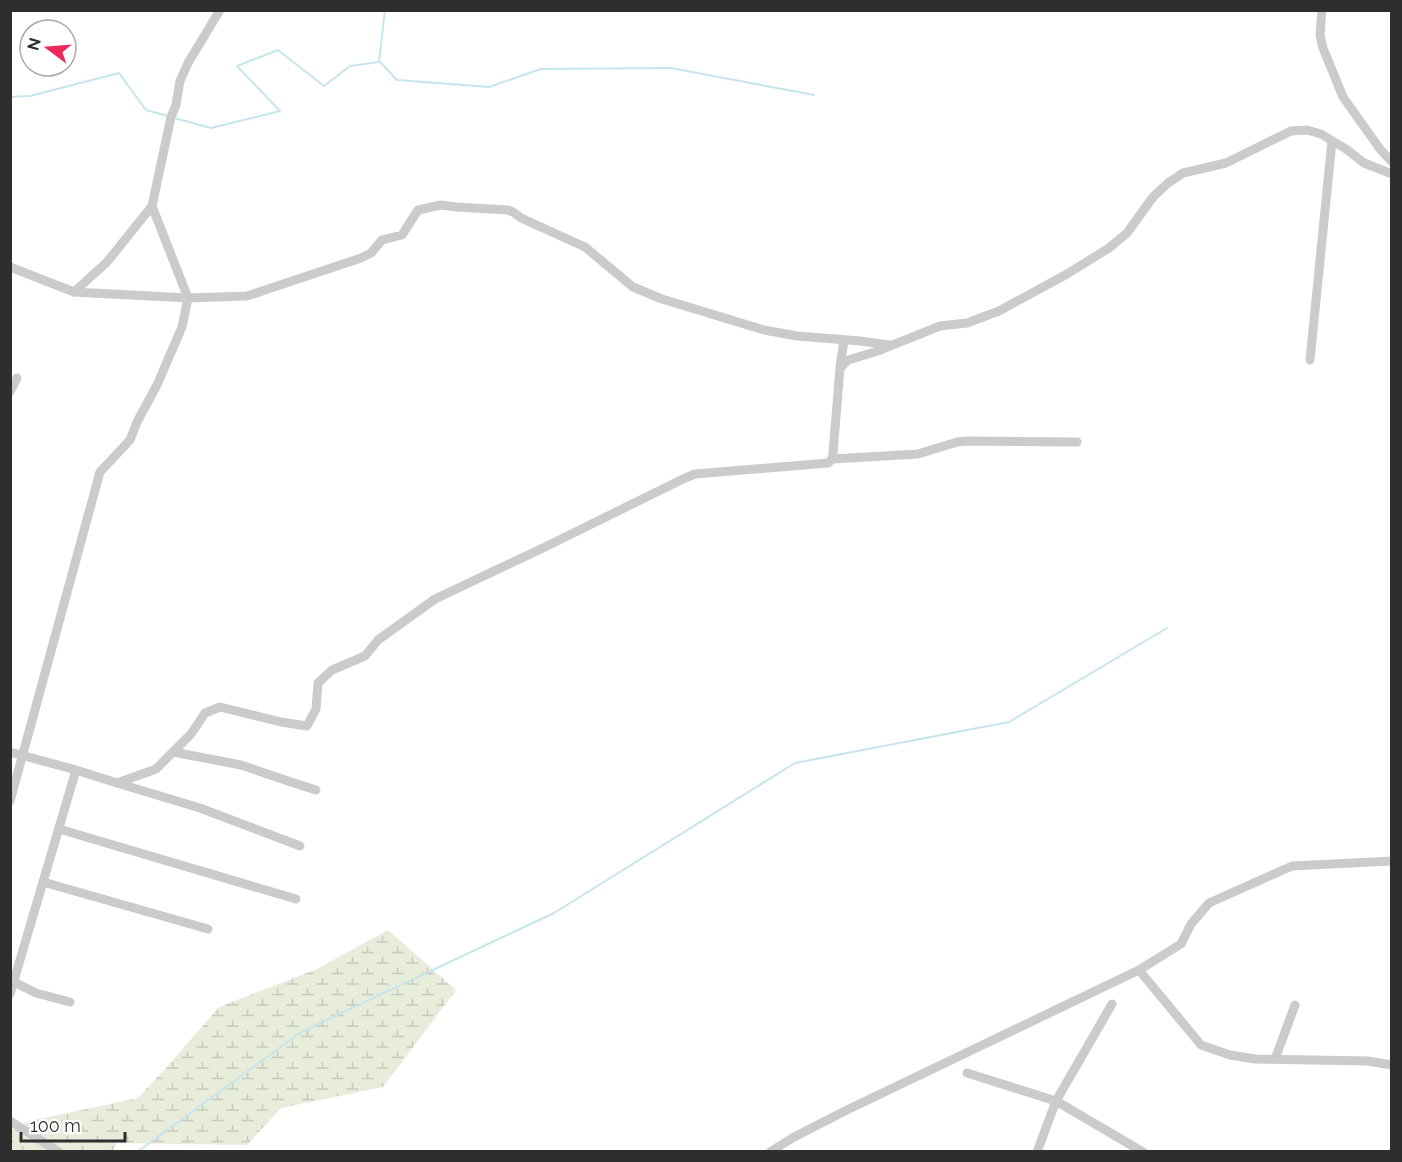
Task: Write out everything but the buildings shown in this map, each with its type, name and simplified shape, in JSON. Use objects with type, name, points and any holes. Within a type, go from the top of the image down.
[{"type":"street","points":[[74,292],[106,262],[152,206],[180,81],[188,63],[220,10]]},
{"type":"street","points":[[1322,10],[1320,35],[1323,48],[1343,97],[1392,162]]},
{"type":"street","points":[[840,368],[848,360],[940,327],[967,323],[999,311],[1109,248],[1127,232],[1153,197],[1183,173],[1226,163],[1291,131],[1307,130],[1321,134],[1364,163],[1392,174]]},
{"type":"street","points":[[1310,360],[1332,141]]},
{"type":"street","points":[[10,267],[74,292],[188,298],[247,296],[361,258],[370,253],[382,240],[402,235],[415,212],[441,204],[513,212],[585,248],[633,288],[662,299],[764,330],[797,336],[892,345]]},
{"type":"street","points":[[10,801],[100,472],[130,440],[182,327],[188,298],[152,206]]},
{"type":"street","points":[[832,459],[844,340]]},
{"type":"street","points":[[10,392],[17,378]]},
{"type":"street","points":[[117,783],[156,769],[191,734],[205,713],[220,707],[280,722],[307,726],[316,709],[318,683],[332,670],[364,656],[378,640],[435,599],[695,474],[815,465],[828,463],[832,459],[918,454],[967,441],[1077,442]]},
{"type":"street","points":[[10,752],[200,808],[300,846]]},
{"type":"street","points":[[173,752],[242,765],[316,790]]},
{"type":"street","points":[[10,994],[76,770]]},
{"type":"street","points":[[59,829],[296,899]]},
{"type":"street","points":[[770,1152],[847,1110],[1139,970],[1181,944],[1191,924],[1209,903],[1292,866],[1392,861]]},
{"type":"street","points":[[43,882],[208,929]]},
{"type":"street","points":[[1139,970],[1201,1045],[1230,1055],[1256,1059],[1368,1061],[1392,1065]]},
{"type":"street","points":[[14,982],[36,993],[70,1002]]},
{"type":"street","points":[[1037,1152],[1056,1101],[1112,1004]]},
{"type":"street","points":[[1275,1059],[1295,1005]]},
{"type":"street","points":[[967,1073],[1056,1101],[1143,1152]]},
{"type":"street","points":[[10,1121],[59,1152]]},
{"type":"green space","points":[[388,930],[456,990],[383,1087],[281,1108],[247,1145],[118,1143],[112,1151],[11,1152],[11,1130],[30,1121],[138,1098],[219,1007],[317,969]]},
{"type":"waterway","points":[[174,118],[211,128],[280,111],[237,66],[278,50],[324,86],[350,66],[379,62],[385,10]]},
{"type":"waterway","points":[[380,62],[397,80],[489,87],[541,69],[671,68],[814,95]]},
{"type":"waterway","points":[[10,97],[30,96],[119,73],[146,110],[168,116]]},
{"type":"waterway","points":[[137,1152],[301,1032],[554,913],[795,763],[1009,722],[1167,628]]}]
